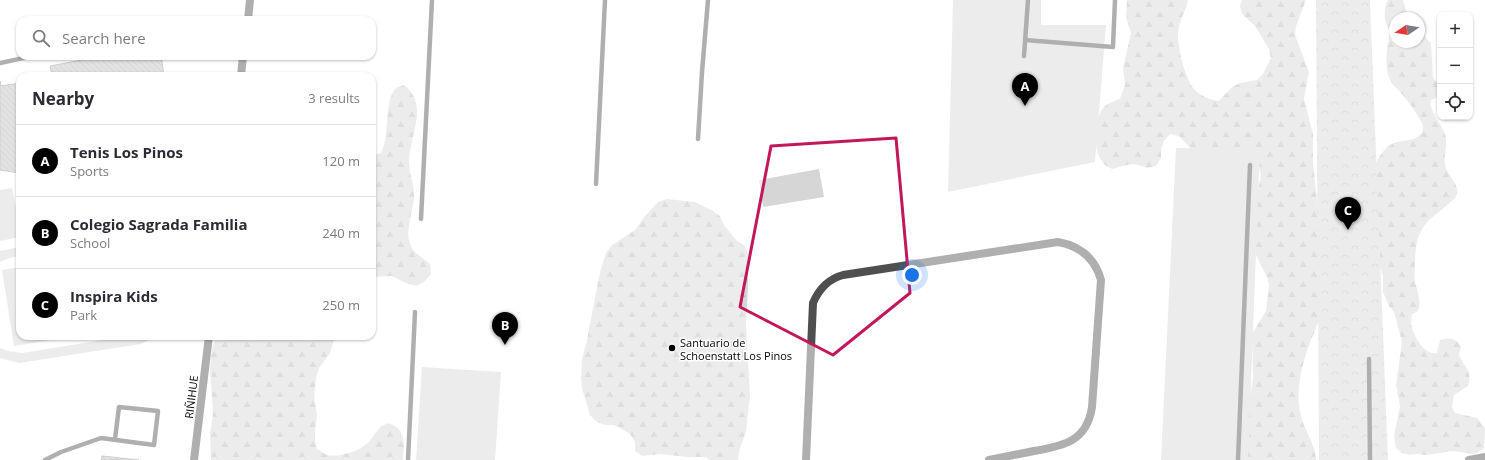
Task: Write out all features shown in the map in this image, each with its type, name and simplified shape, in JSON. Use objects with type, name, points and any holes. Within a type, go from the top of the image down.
[{"type":"street","points":[[248,16],[250,0]]},
{"type":"street","points":[[242,72],[243,60]]},
{"type":"street","points":[[806,460],[813,303],[816,295],[827,282],[843,275],[1058,242],[1075,246],[1083,251],[1092,261],[1101,280],[1092,407],[1088,423],[1079,436],[1063,445],[989,460]]},
{"type":"street","name":"RIÑIHUE","points":[[194,460],[209,340]]},
{"type":"street","points":[[1469,460],[1485,457]]},
{"type":"lane","points":[[421,219],[432,0]]},
{"type":"lane","points":[[596,184],[605,0]]},
{"type":"lane","points":[[698,139],[708,0]]},
{"type":"lane","points":[[1024,56],[1028,0]]},
{"type":"lane","points":[[1025,40],[1112,47],[1114,0]]},
{"type":"lane","points":[[0,62],[16,59]]},
{"type":"lane","points":[[1238,460],[1250,165]]},
{"type":"lane","points":[[408,460],[415,312]]},
{"type":"lane","points":[[1369,359],[1370,460]]},
{"type":"lane","points":[[45,460],[62,452],[101,438],[115,440],[154,445],[158,411],[118,407],[115,440]]},
{"type":"highlighted area","points":[[896,138],[910,293],[833,355],[740,307],[771,146]]},
{"type":"green space","points":[[953,0],[1041,0],[1041,25],[1106,25],[1095,162],[948,192]]},
{"type":"green space","points":[[1127,0],[1188,0],[1178,32],[1182,62],[1194,89],[1205,97],[1219,101],[1232,87],[1240,83],[1257,80],[1263,74],[1271,58],[1269,49],[1255,26],[1242,14],[1240,6],[1242,0],[1306,0],[1296,26],[1295,35],[1309,72],[1304,99],[1313,134],[1313,163],[1318,210],[1318,323],[1302,368],[1299,404],[1301,416],[1314,448],[1316,460],[1243,460],[1253,378],[1252,334],[1266,311],[1269,285],[1267,277],[1250,243],[1261,175],[1257,158],[1191,149],[1179,136],[1170,134],[1164,141],[1161,149],[1161,158],[1156,166],[1147,168],[1129,164],[1112,169],[1105,165],[1100,159],[1096,144],[1096,128],[1100,113],[1105,106],[1120,99],[1125,85],[1123,68],[1131,33],[1126,17]]},
{"type":"green space","points":[[1316,0],[1370,0],[1388,460],[1319,460]]},
{"type":"green space","points":[[1388,0],[1403,0],[1406,12],[1389,12],[1389,30],[1385,21],[1386,5]]},
{"type":"green space","points":[[1389,34],[1389,48],[1425,48],[1425,37],[1431,43],[1433,78],[1437,81],[1437,97],[1431,100],[1430,104],[1445,134],[1445,164],[1455,183],[1457,194],[1455,198],[1432,217],[1422,229],[1419,237],[1416,246],[1415,281],[1420,304],[1418,311],[1412,314],[1411,324],[1414,334],[1420,344],[1432,353],[1437,353],[1440,340],[1455,340],[1461,347],[1459,355],[1469,373],[1469,381],[1468,386],[1454,395],[1452,407],[1455,413],[1477,418],[1485,428],[1484,448],[1473,454],[1454,451],[1425,455],[1410,455],[1402,453],[1396,448],[1394,436],[1400,406],[1396,385],[1402,342],[1394,312],[1389,306],[1383,292],[1383,275],[1380,267],[1376,163],[1386,148],[1394,143],[1416,138],[1422,132],[1423,127],[1414,110],[1390,80],[1387,69]]},
{"type":"green space","points":[[404,85],[411,93],[416,101],[417,110],[417,119],[409,159],[414,198],[408,235],[412,249],[430,264],[431,274],[425,281],[417,286],[408,284],[392,276],[376,277],[376,155],[381,153],[384,146],[389,102],[395,89]]},
{"type":"green space","points":[[1176,148],[1260,149],[1248,460],[1161,460]]},
{"type":"green space","points":[[819,169],[824,197],[763,207],[759,180]]},
{"type":"green space","points":[[12,188],[16,208],[16,238],[0,241],[0,190]]},
{"type":"green space","name":"Santuario de Schoenstatt Los Pinos","points":[[667,199],[695,202],[713,211],[720,216],[724,225],[736,240],[744,245],[748,253],[746,324],[750,395],[746,432],[740,448],[738,460],[709,460],[706,457],[687,457],[660,454],[642,456],[635,451],[635,442],[630,434],[614,425],[606,425],[597,422],[590,415],[582,388],[582,359],[600,272],[606,253],[612,245],[635,230],[658,202]]},
{"type":"green space","points":[[16,248],[16,257],[0,262],[0,251]]},
{"type":"green space","points":[[16,268],[16,340],[52,340],[14,346],[2,270]]},
{"type":"green space","points":[[102,340],[149,340],[141,344],[19,363],[0,358],[0,348],[22,353]]},
{"type":"green space","points":[[215,340],[334,340],[330,353],[319,368],[316,378],[314,397],[317,414],[315,441],[317,449],[325,454],[336,456],[354,451],[369,442],[379,429],[388,423],[398,429],[403,437],[403,460],[211,460],[210,433],[213,414],[210,367]]},
{"type":"green space","points":[[422,367],[501,372],[495,460],[416,460]]},
{"type":"building","points":[[82,60],[162,60],[163,72],[51,72],[50,66]]},
{"type":"building","points":[[0,81],[1,86],[16,84],[16,172],[0,170]]},
{"type":"building","points":[[102,456],[139,460],[101,460]]},
{"type":"place","name":"Tenis Los Pinos","points":[[1025,106]]},
{"type":"place","name":"Inspira Kids","points":[[1348,230]]},
{"type":"place","name":"Colegio Sagrada Familia","points":[[505,345]]},
{"type":"place","name":"Santuario de Schoenstatt Los Pinos","points":[[672,348]]}]
